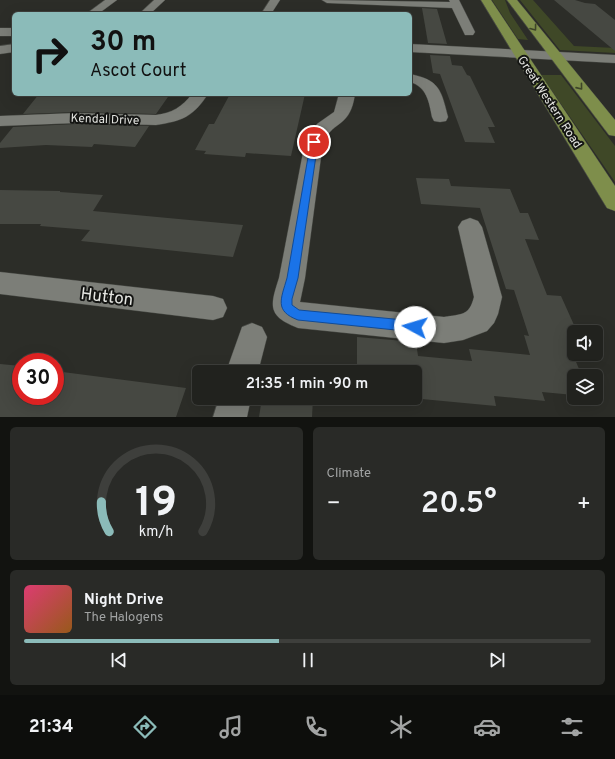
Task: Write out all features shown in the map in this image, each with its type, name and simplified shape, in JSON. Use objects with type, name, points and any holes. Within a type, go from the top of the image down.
[{"type":"main road","name":"Great Western Road","points":[[486,0],[615,203]]},
{"type":"main road","name":"Great Western Road","points":[[512,0],[615,131]]},
{"type":"street","points":[[94,12],[112,0]]},
{"type":"street","points":[[146,12],[160,0]]},
{"type":"street","points":[[267,12],[275,0]]},
{"type":"street","points":[[327,0],[455,2],[469,32]]},
{"type":"street","points":[[0,32],[12,32]]},
{"type":"street","points":[[0,50],[12,48]]},
{"type":"street","points":[[412,48],[615,59]]},
{"type":"street","points":[[412,78],[422,81],[431,87],[434,92],[440,117]]},
{"type":"street","name":"Kendal Drive","points":[[0,121],[62,118],[162,120],[186,112],[192,107],[199,96]]},
{"type":"street","points":[[347,96],[346,106],[340,117],[318,132],[314,142],[292,278],[286,299],[287,308],[291,312],[298,315],[444,330],[463,327],[477,322],[484,314],[488,297],[470,228]]},
{"type":"street","name":"Hutton","points":[[0,283],[213,308]]},
{"type":"street","points":[[244,365],[252,337]]},
{"type":"street","points":[[230,417],[234,405]]},
{"type":"green space","points":[[492,0],[505,0],[510,13],[528,40],[518,39]]},
{"type":"green space","points":[[520,0],[533,0],[574,46],[615,48],[615,53],[560,50]]},
{"type":"green space","points":[[541,75],[561,75],[615,146],[615,182]]},
{"type":"building","points":[[554,0],[575,0],[595,4],[615,20],[615,51]]},
{"type":"building","points":[[422,8],[437,9],[447,44],[428,43]]},
{"type":"building","points":[[430,55],[450,56],[452,65],[462,66],[467,75],[470,76],[495,127],[488,127],[495,143],[465,142],[440,74],[433,73]]},
{"type":"building","points":[[37,96],[169,96],[156,114],[76,112],[23,114]]},
{"type":"building","points":[[229,96],[305,96],[291,156],[246,153],[245,157],[204,154],[206,151],[195,150],[209,124],[214,124]]},
{"type":"building","points":[[76,124],[149,126],[135,147],[94,144],[92,147],[46,145],[0,148],[0,143],[13,127]]},
{"type":"building","points":[[416,178],[449,179],[451,186],[510,189],[520,213],[528,213],[539,240],[525,239],[547,295],[561,296],[574,325],[567,325],[567,361],[576,361],[579,369],[567,369],[567,394],[542,392],[545,401],[494,396],[496,406],[422,399],[422,365],[357,365],[357,337],[416,342],[418,356],[472,361],[469,349],[530,355],[524,335],[529,336],[514,290],[506,289],[480,208],[421,204]]},
{"type":"building","points":[[0,190],[60,191],[103,195],[93,211],[243,225],[233,257],[81,241],[90,230],[40,226],[41,224],[0,224]]},
{"type":"building","points":[[0,364],[12,365],[12,405],[64,405],[64,372],[186,388],[176,417],[0,417]]},
{"type":"building","points":[[261,405],[313,405],[312,417],[259,417]]},
{"type":"route","points":[[314,142],[292,278],[286,299],[287,308],[291,312],[298,315],[415,327]]}]
